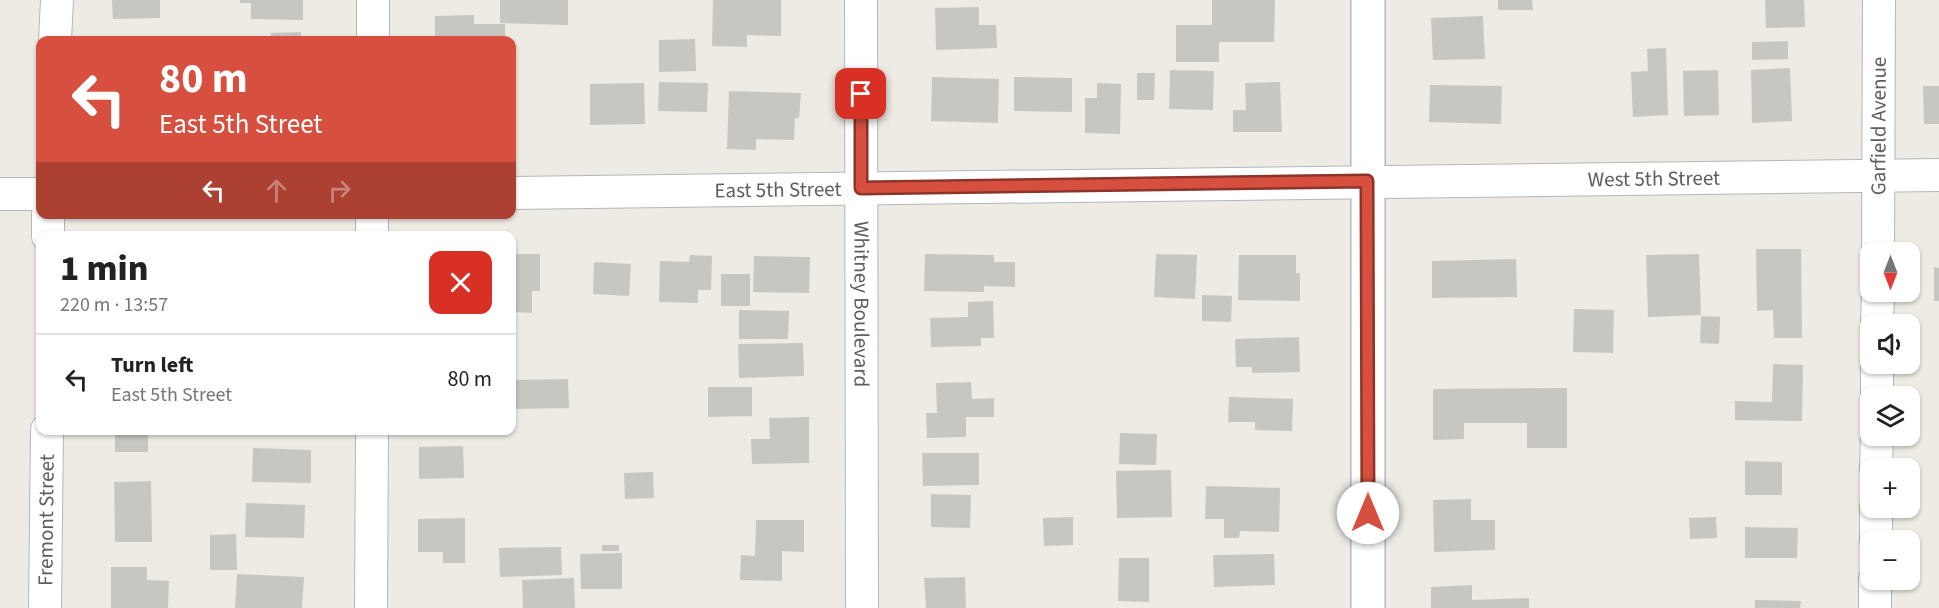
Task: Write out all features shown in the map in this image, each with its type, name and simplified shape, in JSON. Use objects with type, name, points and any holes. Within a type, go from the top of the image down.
[{"type":"main road","points":[[1368,0],[1368,608]]},
{"type":"street","points":[[55,36],[57,0]]},
{"type":"street","points":[[373,0],[373,36]]},
{"type":"street","name":"Whitney Boulevard","points":[[861,0],[862,608]]},
{"type":"street","name":"Garfield Avenue","points":[[1878,242],[1879,0]]},
{"type":"street","name":"West 5th Street","points":[[1367,181],[1939,175]]},
{"type":"street","name":"East 5th Street","points":[[516,193],[1367,181]]},
{"type":"street","points":[[0,194],[36,194]]},
{"type":"street","name":"Fremont Street","points":[[45,608],[47,435]]},
{"type":"street","points":[[371,608],[372,435]]},
{"type":"street","points":[[1875,590],[1875,608]]},
{"type":"building","points":[[112,0],[160,0],[160,18],[113,19]]},
{"type":"building","points":[[240,0],[303,0],[303,20],[251,19],[251,3],[240,3]]},
{"type":"building","points":[[500,0],[568,0],[568,25],[500,23]]},
{"type":"building","points":[[713,0],[781,0],[781,36],[747,35],[747,47],[712,46]]},
{"type":"building","points":[[1212,0],[1275,0],[1274,42],[1219,42],[1219,62],[1176,62],[1176,25],[1212,25]]},
{"type":"building","points":[[1498,0],[1532,0],[1533,10],[1498,10]]},
{"type":"building","points":[[1765,0],[1804,0],[1805,27],[1766,28]]},
{"type":"building","points":[[979,7],[979,25],[996,25],[997,48],[936,50],[935,8]]},
{"type":"building","points":[[474,15],[474,24],[505,24],[505,36],[435,36],[435,16]]},
{"type":"building","points":[[1483,16],[1485,59],[1433,60],[1431,18]]},
{"type":"building","points":[[301,32],[301,36],[271,36],[271,33]]},
{"type":"building","points":[[695,39],[696,71],[659,72],[659,40]]},
{"type":"building","points":[[1788,41],[1788,59],[1752,60],[1752,42]]},
{"type":"building","points":[[1666,48],[1668,115],[1633,117],[1631,72],[1648,71],[1647,49]]},
{"type":"building","points":[[1790,68],[1792,121],[1752,123],[1751,70]]},
{"type":"building","points":[[1170,70],[1214,71],[1213,110],[1169,109]]},
{"type":"building","points":[[1718,70],[1719,115],[1684,116],[1683,71]]},
{"type":"building","points":[[1137,73],[1155,73],[1154,100],[1137,100]]},
{"type":"building","points":[[932,77],[999,79],[998,123],[931,121]]},
{"type":"building","points":[[1014,77],[1072,78],[1072,112],[1014,111]]},
{"type":"building","points":[[659,82],[708,83],[707,112],[658,111]]},
{"type":"building","points":[[1280,82],[1282,132],[1233,132],[1233,110],[1246,110],[1245,83]]},
{"type":"building","points":[[644,83],[645,124],[590,125],[590,84]]},
{"type":"building","points":[[1097,83],[1121,84],[1120,134],[1085,133],[1085,98],[1097,98]]},
{"type":"building","points":[[1430,85],[1502,86],[1501,124],[1429,122]]},
{"type":"building","points":[[1923,86],[1939,86],[1939,124],[1924,124]]},
{"type":"building","points":[[729,91],[801,93],[799,118],[795,118],[794,140],[756,139],[756,150],[727,149]]},
{"type":"building","points":[[1756,249],[1801,249],[1802,338],[1774,338],[1773,310],[1757,311]]},
{"type":"building","points":[[516,254],[540,254],[540,291],[532,291],[532,313],[516,312]]},
{"type":"building","points":[[925,254],[994,255],[994,262],[1015,262],[1015,287],[984,286],[984,292],[924,291]]},
{"type":"building","points":[[1156,254],[1197,255],[1195,299],[1154,297]]},
{"type":"building","points":[[1699,254],[1701,315],[1648,317],[1646,255]]},
{"type":"building","points":[[690,255],[712,256],[711,290],[698,290],[698,303],[659,302],[660,261],[689,262]]},
{"type":"building","points":[[1239,255],[1296,255],[1296,273],[1300,273],[1300,301],[1238,300]]},
{"type":"building","points":[[754,256],[810,257],[809,293],[753,292]]},
{"type":"building","points":[[1516,259],[1517,297],[1432,298],[1432,261]]},
{"type":"building","points":[[594,262],[631,264],[629,296],[593,294]]},
{"type":"building","points":[[1934,267],[1939,268],[1939,301],[1934,301]]},
{"type":"building","points":[[721,274],[750,274],[750,306],[721,306]]},
{"type":"building","points":[[1202,295],[1232,296],[1231,322],[1202,321]]},
{"type":"building","points":[[993,301],[994,338],[981,338],[981,346],[931,347],[930,318],[968,317],[968,302]]},
{"type":"building","points":[[1574,309],[1614,310],[1613,353],[1573,352]]},
{"type":"building","points":[[739,310],[789,311],[788,339],[739,339]]},
{"type":"building","points":[[1701,316],[1720,317],[1719,344],[1700,343]]},
{"type":"building","points":[[1299,337],[1300,372],[1252,373],[1252,367],[1236,367],[1235,339]]},
{"type":"building","points":[[803,343],[804,376],[739,378],[738,344]]},
{"type":"building","points":[[1773,364],[1803,365],[1802,421],[1735,420],[1735,401],[1772,402]]},
{"type":"building","points":[[568,379],[569,408],[516,409],[516,380]]},
{"type":"building","points":[[971,382],[972,399],[994,398],[994,417],[966,417],[966,437],[927,438],[926,413],[937,413],[936,383]]},
{"type":"building","points":[[708,387],[752,387],[752,416],[708,417]]},
{"type":"building","points":[[1567,388],[1567,448],[1527,448],[1527,423],[1464,423],[1464,439],[1433,440],[1433,389]]},
{"type":"building","points":[[1229,397],[1293,399],[1292,431],[1255,430],[1255,422],[1228,422]]},
{"type":"building","points":[[809,417],[809,463],[752,464],[751,439],[770,439],[769,418]]},
{"type":"building","points":[[1120,433],[1157,434],[1156,465],[1119,464]]},
{"type":"building","points":[[115,435],[148,435],[148,452],[115,452]]},
{"type":"building","points":[[463,446],[464,478],[419,479],[419,447]]},
{"type":"building","points":[[253,448],[311,450],[311,483],[252,482]]},
{"type":"building","points":[[922,453],[979,453],[979,485],[923,486]]},
{"type":"building","points":[[1745,461],[1782,462],[1782,495],[1745,495]]},
{"type":"building","points":[[1171,470],[1172,517],[1117,518],[1116,471]]},
{"type":"building","points":[[653,472],[654,498],[625,499],[624,473]]},
{"type":"building","points":[[151,481],[152,542],[115,542],[114,482]]},
{"type":"building","points":[[1206,486],[1280,488],[1279,532],[1240,531],[1239,538],[1224,538],[1224,519],[1205,519]]},
{"type":"building","points":[[931,494],[971,495],[970,528],[931,527]]},
{"type":"building","points":[[1471,499],[1471,520],[1495,520],[1495,550],[1434,552],[1433,500]]},
{"type":"building","points":[[246,503],[305,505],[304,538],[245,537]]},
{"type":"building","points":[[1073,517],[1073,545],[1044,546],[1043,518]]},
{"type":"building","points":[[1716,517],[1717,538],[1690,539],[1689,518]]},
{"type":"building","points":[[465,518],[465,563],[443,563],[443,552],[418,552],[418,519]]},
{"type":"building","points":[[756,520],[804,520],[804,552],[782,551],[782,581],[740,580],[741,555],[755,556]]},
{"type":"building","points":[[1745,527],[1798,528],[1797,558],[1745,558]]},
{"type":"building","points":[[236,534],[237,570],[210,570],[210,535]]},
{"type":"building","points":[[602,545],[619,545],[619,551],[602,551]]},
{"type":"building","points":[[561,547],[562,575],[500,577],[499,548]]},
{"type":"building","points":[[622,553],[622,589],[581,589],[580,554]]},
{"type":"building","points":[[1274,554],[1275,585],[1214,587],[1213,555]]},
{"type":"building","points":[[1119,558],[1149,558],[1149,602],[1118,601]]},
{"type":"building","points":[[111,567],[147,567],[147,580],[169,581],[168,608],[111,608]]},
{"type":"building","points":[[237,574],[304,577],[302,608],[235,608]]},
{"type":"building","points":[[965,577],[966,608],[926,608],[924,578]]},
{"type":"building","points":[[574,578],[575,608],[523,608],[522,580]]},
{"type":"building","points":[[1472,585],[1472,600],[1529,598],[1529,608],[1431,608],[1431,587]]},
{"type":"building","points":[[1755,600],[1801,601],[1800,608],[1755,608]]},
{"type":"route","points":[[861,94],[861,188],[1367,181],[1368,513]]}]
